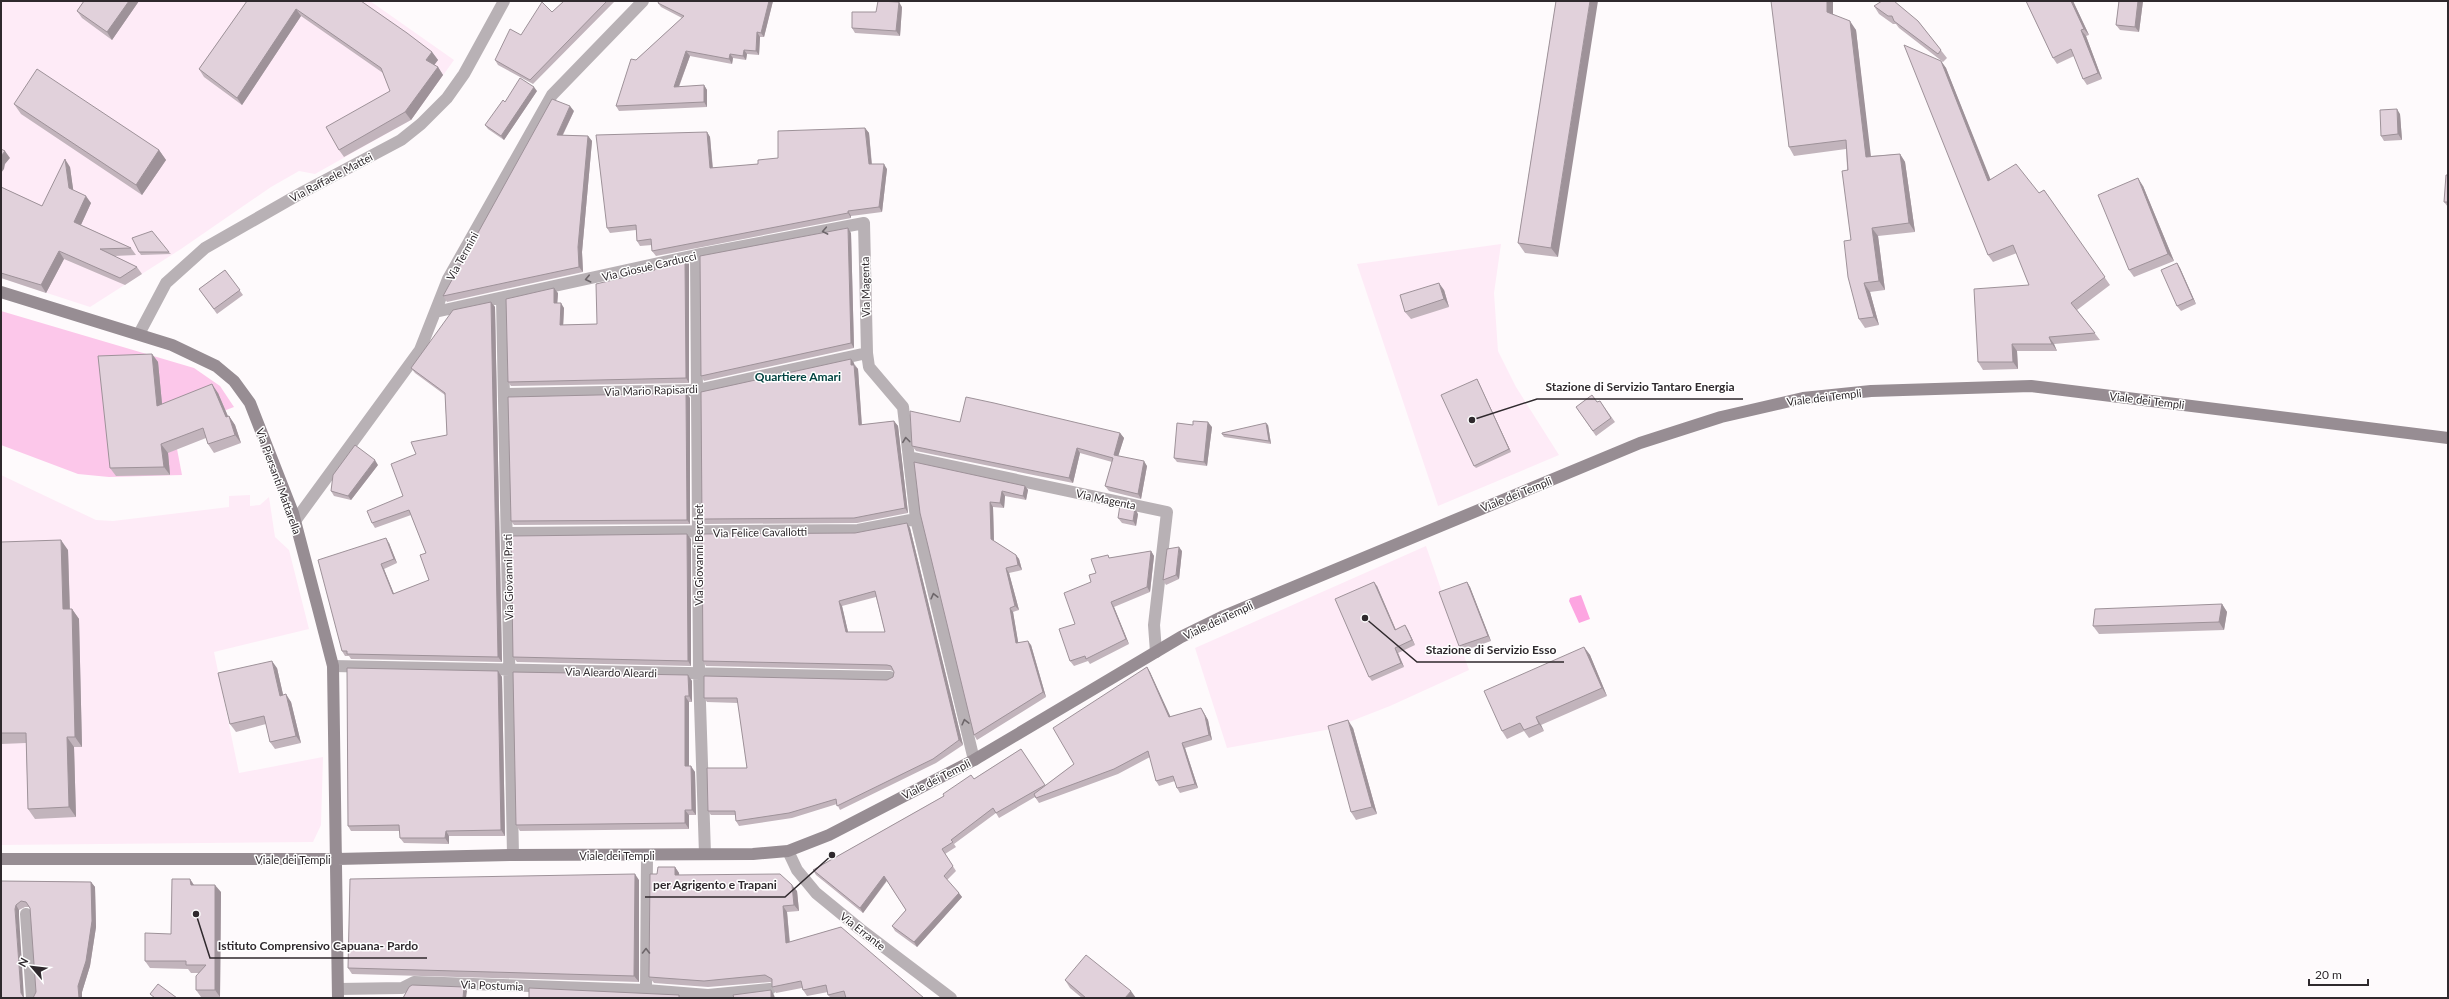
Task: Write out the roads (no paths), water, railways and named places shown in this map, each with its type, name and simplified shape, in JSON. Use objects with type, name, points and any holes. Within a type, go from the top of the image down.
[{"type":"main road","name":"Via Piersanti Mattarella","points":[[1,292],[139,334],[194,354],[216,366],[234,381],[250,403],[295,521],[333,666],[339,994]]},
{"type":"main road","name":"Viale dei Templi","points":[[1,859],[337,859],[513,855],[647,856],[753,854],[788,851],[828,835],[974,760],[1156,652],[1224,616],[1640,443],[1721,417],[1803,398],[1871,391],[2031,386],[2448,438]]},
{"type":"street","name":"Via Raffaele Mattei","points":[[139,334],[166,283],[205,248],[401,140],[421,124],[447,98],[464,74],[504,1]]},
{"type":"street","name":"Via Termini","points":[[295,521],[420,350],[448,279],[552,95],[643,1]]},
{"type":"street","name":"Via Giosuè Carducci","points":[[435,312],[502,299],[696,255],[864,223]]},
{"type":"street","name":"Via Magenta","points":[[864,223],[867,353],[869,367],[902,407],[916,519],[974,760]]},
{"type":"street","name":"Via Giovanni Berchet","points":[[696,255],[699,674],[704,854]]},
{"type":"street","name":"Via Giovanni Prati","points":[[502,299],[513,855]]},
{"type":"street","name":"Via Mario Rapisardi","points":[[504,394],[697,390],[867,353]]},
{"type":"street","name":"Via Magenta","points":[[909,457],[1167,512],[1154,625],[1156,652]]},
{"type":"street","name":"Via Felice Cavallotti","points":[[507,533],[698,533],[858,530],[916,519]]},
{"type":"street","name":"Via Aleardo Aleardi","points":[[333,666],[890,677]]},
{"type":"street","name":"Via Errante","points":[[788,851],[797,870],[816,893],[860,929],[951,998]]},
{"type":"street","points":[[646,990],[647,856]]},
{"type":"street","points":[[26,914],[32,998]]},
{"type":"street","name":"Via Postumia","points":[[339,994],[399,993],[414,982],[646,990],[708,995],[770,989]]},
{"type":"place","name":"Stazione di Servizio Tantaro Energia","points":[[1472,420]]},
{"type":"place","name":"Stazione di Servizio Esso","points":[[1365,618]]},
{"type":"place","name":"per Agrigento e Trapani","points":[[832,855]]},
{"type":"place","name":"Istituto Comprensivo Capuana- Pardo","points":[[196,914]]},
{"type":"district","name":"Quartiere Amari","points":[[798,376]]}]
